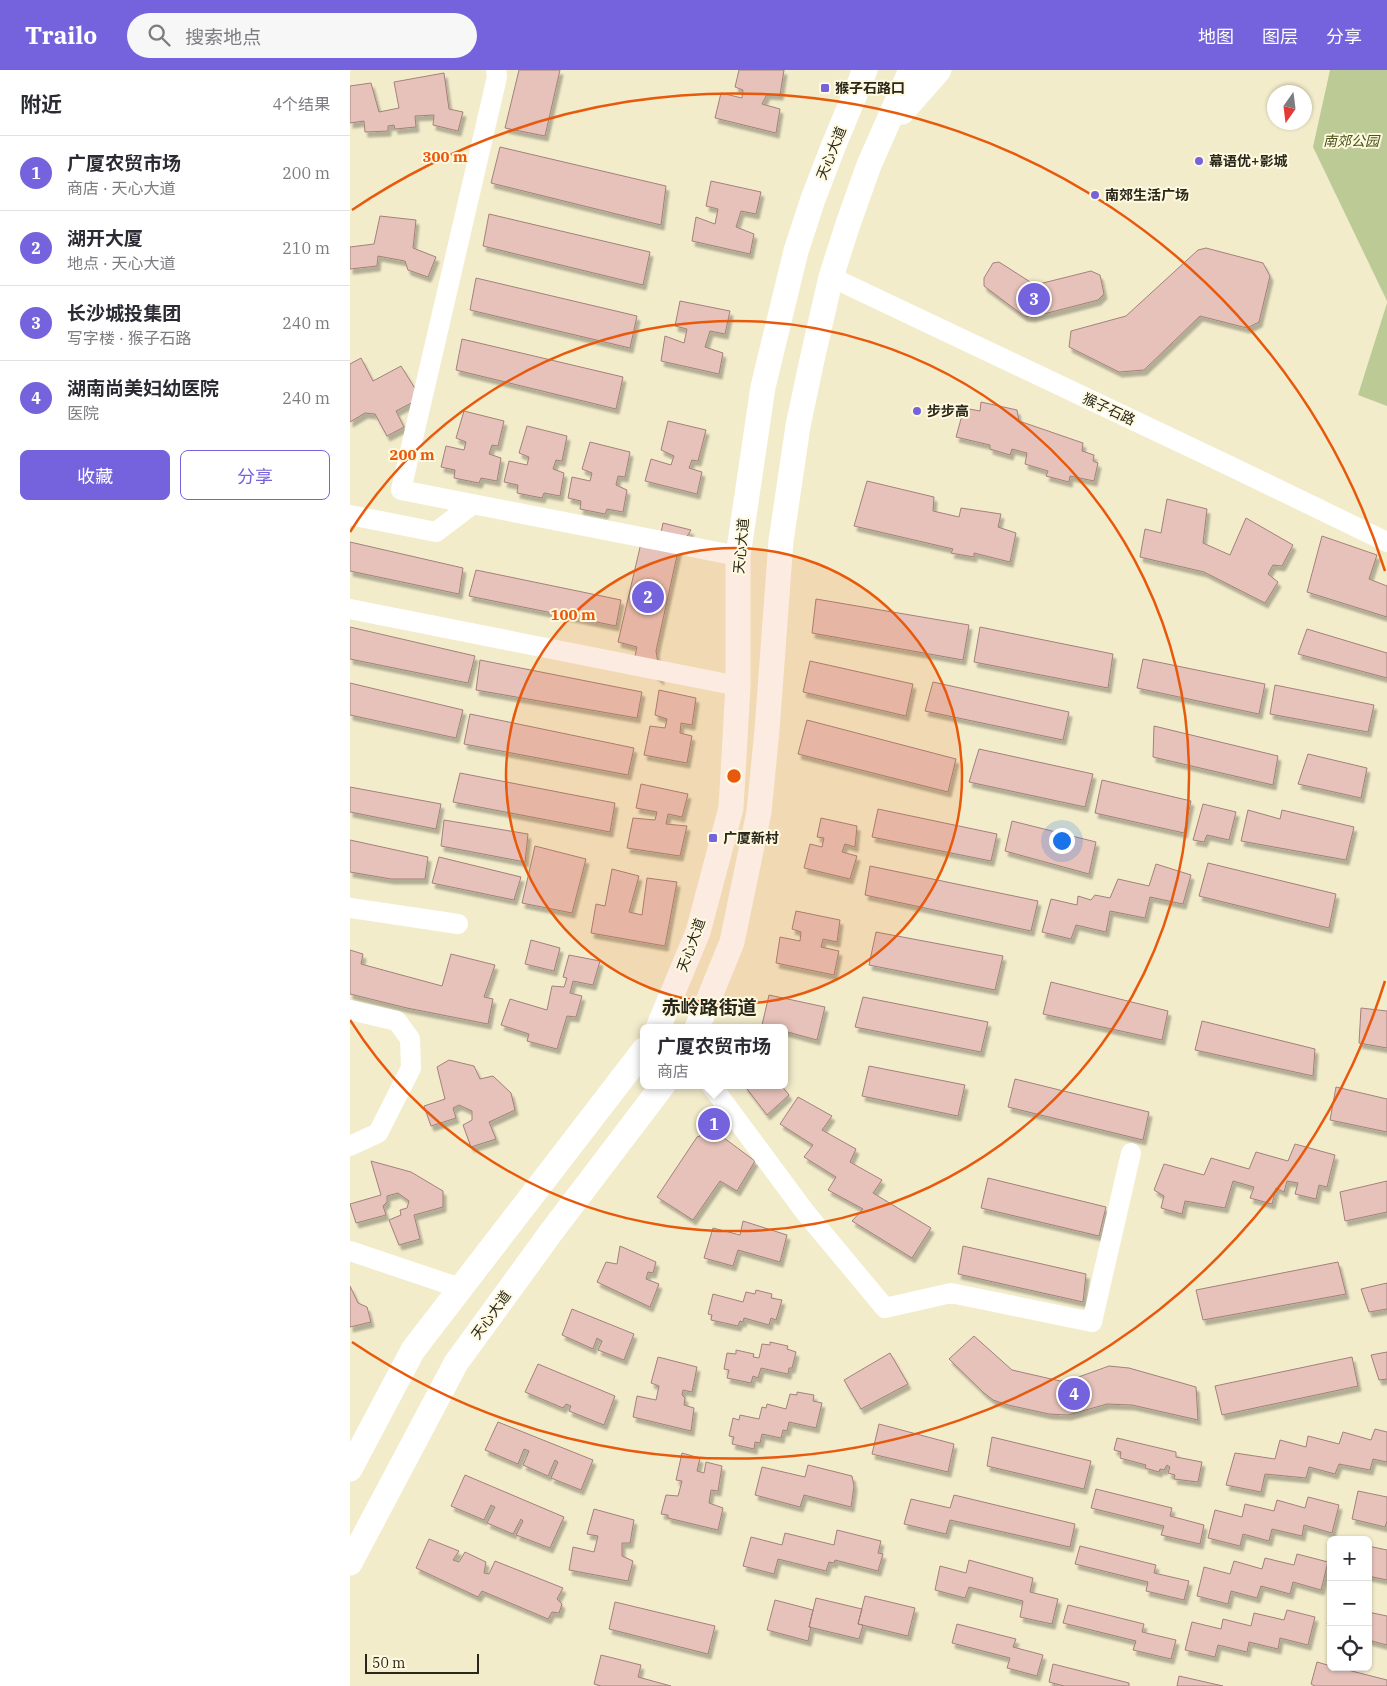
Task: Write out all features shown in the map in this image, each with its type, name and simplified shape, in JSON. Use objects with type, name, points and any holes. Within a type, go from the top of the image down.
[{"type":"main road","name":"天心大道","points":[[660,1024],[698,932],[731,808],[738,686],[738,556],[763,387],[794,260],[813,199],[866,70]]},
{"type":"main road","points":[[699,1024],[732,942],[759,812],[768,730],[781,541],[798,426],[831,277],[869,165],[911,70]]},
{"type":"main road","points":[[883,134],[939,70]]},
{"type":"main road","points":[[350,1469],[413,1350],[640,1055]]},
{"type":"main road","name":"天心大道","points":[[350,1563],[456,1363],[558,1223],[660,1089]]},
{"type":"street","points":[[496,70],[498,77],[402,490],[738,556]]},
{"type":"street","name":"猴子石路","points":[[831,277],[1387,542]]},
{"type":"street","points":[[350,515],[436,532],[473,504]]},
{"type":"street","points":[[350,609],[738,686]]},
{"type":"street","points":[[350,908],[458,924]]},
{"type":"street","points":[[350,1010],[397,1021],[410,1039],[411,1068],[378,1134],[350,1146]]},
{"type":"street","points":[[714,1089],[805,1212],[885,1308],[951,1293],[1092,1322],[1131,1153]]},
{"type":"street","points":[[350,1252],[460,1288]]},
{"type":"green space","name":"南郊公园","points":[[1330,70],[1387,70],[1387,301],[1313,147]]},
{"type":"green space","points":[[1387,303],[1387,406],[1358,395]]},
{"type":"building","points":[[519,70],[560,70],[545,136],[505,128]]},
{"type":"building","points":[[739,70],[784,70],[780,95],[767,94],[762,104],[780,109],[776,133],[715,118],[721,93],[742,98],[743,90],[735,87]]},
{"type":"building","points":[[444,73],[449,109],[463,112],[458,131],[433,125],[434,115],[415,116],[416,127],[395,129],[394,125],[388,126],[388,131],[365,132],[364,121],[350,123],[350,86],[371,83],[379,112],[399,108],[394,82]]},
{"type":"building","points":[[500,147],[666,186],[661,225],[491,183]]},
{"type":"building","points":[[711,181],[761,192],[756,214],[741,211],[736,227],[754,234],[750,254],[692,241],[696,217],[715,224],[718,209],[706,206]]},
{"type":"building","points":[[489,214],[650,252],[643,285],[483,246]]},
{"type":"building","points":[[380,216],[416,220],[413,248],[436,257],[428,277],[408,270],[405,261],[378,256],[377,266],[350,269],[350,247],[374,244]]},
{"type":"building","points":[[1206,248],[1263,263],[1270,276],[1259,322],[1247,328],[1200,316],[1144,370],[1119,372],[1069,347],[1071,331],[1126,316],[1198,250]]},
{"type":"building","points":[[999,262],[1035,285],[1091,271],[1100,275],[1104,294],[1098,300],[1032,317],[1024,316],[984,286],[984,278],[993,263]]},
{"type":"building","points":[[476,278],[637,316],[630,348],[470,310]]},
{"type":"building","points":[[680,301],[730,311],[725,334],[710,331],[705,347],[723,353],[719,374],[661,361],[665,336],[684,343],[687,329],[675,326]]},
{"type":"building","points":[[462,339],[623,377],[616,409],[456,370]]},
{"type":"building","points":[[361,358],[373,381],[401,366],[421,398],[396,411],[404,427],[387,436],[375,414],[365,413],[350,422],[350,364]]},
{"type":"building","points":[[981,402],[1017,410],[1019,421],[1083,443],[1082,451],[1094,455],[1093,461],[1098,463],[1094,481],[1070,476],[1069,482],[1046,476],[1048,471],[1025,464],[1027,453],[1012,449],[1010,455],[990,449],[990,445],[956,437],[964,408],[980,411]]},
{"type":"building","points":[[464,411],[504,421],[498,446],[492,445],[489,454],[501,458],[497,481],[481,478],[479,483],[454,478],[455,470],[441,467],[446,446],[464,450],[466,442],[456,438]]},
{"type":"building","points":[[668,421],[706,430],[698,461],[692,460],[689,468],[702,472],[697,494],[645,481],[651,459],[671,465],[674,456],[661,450]]},
{"type":"building","points":[[527,426],[567,436],[562,461],[556,460],[553,469],[564,473],[560,496],[544,493],[542,498],[517,493],[518,485],[504,482],[509,461],[527,465],[529,457],[519,453]]},
{"type":"building","points":[[590,442],[630,452],[625,477],[618,476],[616,485],[627,490],[623,512],[607,509],[605,514],[580,509],[581,501],[568,498],[572,477],[590,481],[592,473],[582,469]]},
{"type":"building","points":[[867,481],[934,497],[933,511],[959,517],[961,508],[1001,514],[998,527],[1016,533],[1010,562],[974,553],[974,557],[951,553],[953,549],[854,526]]},
{"type":"building","points":[[1167,499],[1207,509],[1203,543],[1230,555],[1246,518],[1293,545],[1282,566],[1273,565],[1268,574],[1278,582],[1265,603],[1204,572],[1140,557],[1145,529],[1161,533]]},
{"type":"building","points":[[663,523],[691,530],[678,551],[656,651],[661,680],[635,656],[637,647],[618,642],[641,543],[658,547]]},
{"type":"building","points":[[1322,536],[1377,555],[1369,579],[1387,586],[1387,617],[1307,592]]},
{"type":"building","points":[[350,542],[463,568],[459,594],[350,571]]},
{"type":"building","points":[[476,570],[621,600],[616,626],[469,596]]},
{"type":"building","points":[[816,599],[969,625],[963,660],[812,633]]},
{"type":"building","points":[[350,627],[475,656],[468,683],[350,659]]},
{"type":"building","points":[[980,627],[1113,654],[1108,688],[974,662]]},
{"type":"building","points":[[1307,629],[1387,653],[1387,678],[1298,654]]},
{"type":"building","points":[[1143,659],[1265,684],[1259,714],[1137,688]]},
{"type":"building","points":[[480,660],[642,692],[637,718],[476,690]]},
{"type":"building","points":[[810,661],[913,684],[906,716],[803,692]]},
{"type":"building","points":[[933,682],[1069,712],[1063,740],[925,711]]},
{"type":"building","points":[[350,683],[463,710],[456,738],[350,715]]},
{"type":"building","points":[[1275,685],[1374,705],[1368,732],[1270,714]]},
{"type":"building","points":[[659,690],[696,698],[692,725],[681,723],[680,733],[692,736],[687,763],[644,755],[650,726],[665,728],[667,719],[655,715]]},
{"type":"building","points":[[470,714],[634,748],[628,775],[464,744]]},
{"type":"building","points":[[807,720],[956,759],[948,792],[798,754]]},
{"type":"building","points":[[1154,726],[1278,756],[1273,785],[1153,757]]},
{"type":"building","points":[[979,749],[1093,774],[1085,807],[969,782]]},
{"type":"building","points":[[1308,754],[1367,768],[1361,798],[1298,784]]},
{"type":"building","points":[[460,773],[615,803],[610,832],[453,802]]},
{"type":"building","points":[[1102,780],[1191,801],[1184,833],[1095,813]]},
{"type":"building","points":[[641,784],[688,794],[682,817],[668,814],[666,824],[687,826],[680,856],[627,848],[633,818],[655,820],[657,812],[636,808]]},
{"type":"building","points":[[350,787],[441,804],[436,829],[350,812]]},
{"type":"building","points":[[1203,804],[1236,812],[1229,840],[1207,835],[1204,842],[1193,840]]},
{"type":"building","points":[[878,809],[997,834],[991,861],[872,837]]},
{"type":"building","points":[[1248,810],[1280,819],[1282,810],[1354,827],[1346,860],[1241,841]]},
{"type":"building","points":[[821,818],[857,826],[855,847],[845,844],[842,852],[857,856],[850,879],[804,868],[810,844],[822,847],[824,838],[817,837]]},
{"type":"building","points":[[444,820],[528,834],[525,862],[441,846]]},
{"type":"building","points":[[1012,821],[1096,842],[1089,874],[1005,851]]},
{"type":"building","points":[[350,840],[428,857],[425,879],[391,879],[350,872]]},
{"type":"building","points":[[535,846],[586,859],[572,913],[522,903]]},
{"type":"building","points":[[439,857],[521,877],[514,900],[432,883]]},
{"type":"building","points":[[1208,863],[1336,894],[1329,928],[1199,896]]},
{"type":"building","points":[[1156,864],[1191,875],[1183,904],[1150,897],[1145,918],[1110,911],[1106,932],[1076,925],[1071,939],[1042,932],[1051,899],[1077,905],[1078,896],[1091,900],[1095,895],[1110,898],[1118,879],[1149,886]]},
{"type":"building","points":[[870,866],[1038,901],[1031,931],[865,895]]},
{"type":"building","points":[[612,869],[639,876],[629,912],[642,915],[647,878],[677,882],[665,946],[591,933],[596,904],[605,906]]},
{"type":"building","points":[[796,911],[840,920],[837,942],[823,939],[821,947],[839,951],[834,975],[776,963],[780,937],[800,941],[801,932],[792,929]]},
{"type":"building","points":[[876,932],[1003,956],[995,990],[869,965]]},
{"type":"building","points":[[531,940],[560,948],[554,971],[525,964]]},
{"type":"building","points":[[350,950],[363,954],[361,964],[442,986],[451,954],[495,965],[484,997],[493,999],[488,1024],[407,1008],[350,994]]},
{"type":"building","points":[[569,955],[600,961],[593,985],[573,981],[570,993],[582,996],[576,1017],[567,1016],[557,1049],[527,1041],[529,1034],[501,1025],[510,999],[547,1010],[552,986],[564,987],[567,978],[563,977]]},
{"type":"building","points":[[1051,982],[1168,1011],[1162,1040],[1043,1014]]},
{"type":"building","points":[[769,995],[825,1007],[817,1040],[788,1032],[788,1024],[762,1024]]},
{"type":"building","points":[[863,997],[988,1022],[981,1052],[855,1027]]},
{"type":"building","points":[[1361,1008],[1387,1011],[1387,1048],[1359,1043]]},
{"type":"building","points":[[1202,1021],[1315,1049],[1313,1076],[1195,1050]]},
{"type":"building","points":[[449,1060],[474,1066],[480,1079],[493,1076],[511,1093],[515,1110],[489,1122],[496,1139],[471,1147],[463,1125],[472,1120],[472,1111],[459,1105],[453,1108],[456,1118],[431,1126],[424,1106],[445,1099],[437,1067]]},
{"type":"building","points":[[869,1066],[965,1085],[958,1116],[862,1096]]},
{"type":"building","points":[[1015,1079],[1149,1112],[1143,1140],[1008,1107]]},
{"type":"building","points":[[1336,1087],[1387,1099],[1387,1132],[1330,1120]]},
{"type":"building","points":[[747,1089],[784,1089],[789,1095],[767,1115]]},
{"type":"building","points":[[798,1097],[832,1116],[822,1130],[856,1149],[850,1162],[882,1180],[873,1193],[931,1228],[912,1258],[852,1221],[863,1209],[828,1190],[836,1177],[804,1157],[813,1145],[780,1124]]},
{"type":"building","points":[[705,1134],[720,1135],[755,1161],[737,1191],[720,1181],[693,1220],[657,1197],[697,1137]]},
{"type":"building","points":[[1295,1144],[1335,1155],[1327,1187],[1319,1185],[1316,1199],[1295,1194],[1298,1183],[1287,1181],[1284,1192],[1276,1188],[1272,1204],[1250,1198],[1254,1187],[1233,1181],[1225,1208],[1185,1201],[1182,1214],[1161,1208],[1164,1196],[1154,1190],[1164,1164],[1204,1175],[1211,1158],[1249,1169],[1256,1152],[1288,1161]]},
{"type":"building","points":[[371,1161],[411,1172],[443,1191],[443,1207],[414,1215],[420,1239],[399,1245],[389,1220],[401,1215],[400,1210],[407,1208],[409,1201],[398,1193],[387,1196],[387,1202],[383,1206],[386,1215],[356,1223],[350,1204],[381,1195]]},
{"type":"building","points":[[988,1178],[1106,1207],[1099,1236],[981,1208]]},
{"type":"building","points":[[1387,1181],[1387,1212],[1345,1221],[1340,1192]]},
{"type":"building","points":[[743,1221],[787,1235],[780,1262],[738,1250],[733,1266],[704,1258],[713,1228],[740,1235]]},
{"type":"building","points":[[620,1246],[656,1262],[653,1273],[648,1272],[646,1279],[659,1284],[650,1307],[597,1282],[606,1262],[617,1264]]},
{"type":"building","points":[[963,1246],[1086,1274],[1083,1302],[958,1274]]},
{"type":"building","points":[[1338,1262],[1346,1294],[1203,1320],[1196,1290]]},
{"type":"building","points":[[1387,1283],[1387,1309],[1369,1312],[1361,1289]]},
{"type":"building","points":[[350,1286],[358,1303],[367,1307],[371,1322],[350,1327]]},
{"type":"building","points":[[756,1290],[772,1294],[771,1298],[782,1300],[776,1320],[771,1318],[769,1325],[744,1318],[743,1322],[740,1321],[738,1326],[711,1320],[712,1315],[708,1314],[713,1294],[743,1302],[746,1292],[755,1294]]},
{"type":"building","points":[[572,1309],[634,1334],[624,1360],[598,1350],[602,1341],[597,1338],[593,1349],[562,1335]]},
{"type":"building","points":[[974,1336],[1012,1370],[1060,1381],[1073,1379],[1109,1366],[1129,1368],[1196,1387],[1198,1420],[1132,1405],[1107,1404],[1068,1415],[1049,1414],[993,1400],[949,1359]]},
{"type":"building","points":[[770,1342],[788,1346],[787,1349],[796,1352],[792,1368],[789,1368],[788,1374],[761,1368],[758,1378],[753,1376],[751,1383],[727,1378],[729,1370],[724,1369],[727,1353],[736,1354],[736,1350],[754,1354],[753,1357],[759,1358],[762,1344],[770,1345]]},
{"type":"building","points":[[1387,1352],[1387,1379],[1379,1380],[1371,1355]]},
{"type":"building","points":[[890,1353],[908,1384],[861,1409],[844,1380]]},
{"type":"building","points":[[658,1357],[697,1367],[692,1392],[683,1390],[682,1395],[685,1398],[684,1405],[694,1408],[691,1431],[633,1417],[637,1396],[656,1400],[659,1386],[651,1383]]},
{"type":"building","points":[[1352,1357],[1358,1386],[1222,1415],[1215,1386]]},
{"type":"building","points":[[538,1364],[615,1396],[604,1425],[569,1411],[571,1406],[566,1404],[563,1408],[525,1392]]},
{"type":"building","points":[[797,1392],[814,1395],[813,1401],[822,1403],[816,1428],[789,1422],[787,1431],[783,1430],[781,1438],[762,1434],[760,1443],[755,1442],[754,1449],[732,1444],[734,1437],[729,1436],[733,1418],[739,1420],[740,1415],[759,1419],[762,1407],[766,1408],[767,1404],[786,1409],[790,1394],[797,1395]]},
{"type":"building","points":[[498,1422],[593,1460],[581,1490],[551,1478],[558,1462],[555,1460],[548,1476],[523,1465],[529,1451],[524,1449],[518,1464],[485,1450]]},
{"type":"building","points":[[879,1424],[954,1444],[948,1472],[872,1454]]},
{"type":"building","points":[[1375,1429],[1387,1432],[1387,1462],[1373,1459],[1370,1470],[1339,1464],[1335,1474],[1309,1467],[1306,1478],[1265,1474],[1261,1492],[1226,1485],[1235,1453],[1275,1459],[1280,1440],[1306,1447],[1308,1436],[1339,1444],[1343,1432],[1371,1440]]},
{"type":"building","points":[[992,1437],[1091,1461],[1084,1489],[987,1466]]},
{"type":"building","points":[[1117,1438],[1176,1452],[1176,1457],[1202,1462],[1198,1482],[1174,1479],[1175,1475],[1168,1473],[1170,1467],[1167,1465],[1164,1470],[1160,1469],[1159,1472],[1145,1468],[1146,1465],[1120,1458],[1121,1452],[1114,1450]]},
{"type":"building","points":[[682,1453],[700,1458],[697,1471],[704,1473],[706,1462],[722,1466],[718,1491],[711,1490],[709,1503],[723,1508],[718,1530],[668,1518],[668,1515],[661,1514],[666,1495],[678,1496],[682,1481],[676,1480]]},
{"type":"building","points":[[808,1465],[852,1476],[854,1486],[851,1507],[804,1495],[800,1507],[755,1495],[762,1467],[805,1477]]},
{"type":"building","points":[[465,1475],[564,1517],[550,1548],[516,1535],[523,1521],[521,1519],[513,1534],[487,1523],[495,1507],[491,1505],[484,1520],[451,1506]]},
{"type":"building","points":[[1096,1489],[1172,1508],[1170,1516],[1204,1525],[1200,1544],[1161,1535],[1164,1526],[1091,1508]]},
{"type":"building","points":[[1358,1491],[1387,1497],[1387,1521],[1385,1527],[1352,1519]]},
{"type":"building","points":[[954,1495],[1075,1524],[1070,1547],[950,1520],[946,1534],[904,1524],[911,1499],[950,1508]]},
{"type":"building","points":[[1308,1497],[1339,1505],[1332,1533],[1304,1525],[1302,1536],[1272,1529],[1269,1541],[1243,1534],[1240,1546],[1208,1538],[1215,1510],[1242,1517],[1245,1504],[1274,1511],[1277,1500],[1305,1508]]},
{"type":"building","points":[[594,1509],[634,1520],[630,1543],[622,1543],[622,1556],[633,1561],[628,1581],[569,1570],[573,1547],[594,1552],[598,1536],[587,1534]]},
{"type":"building","points":[[837,1530],[881,1541],[878,1553],[883,1554],[878,1571],[835,1560],[834,1563],[829,1562],[826,1571],[778,1559],[774,1574],[743,1566],[751,1537],[782,1545],[785,1533],[834,1545]]},
{"type":"building","points":[[429,1539],[459,1551],[453,1560],[459,1562],[465,1552],[486,1562],[484,1573],[489,1574],[495,1561],[563,1588],[557,1599],[562,1604],[559,1613],[552,1612],[548,1619],[482,1591],[478,1597],[416,1568]]},
{"type":"building","points":[[1080,1546],[1156,1565],[1154,1573],[1189,1581],[1184,1600],[1146,1591],[1148,1582],[1075,1564]]},
{"type":"building","points":[[1372,1547],[1387,1550],[1387,1580],[1372,1577]]},
{"type":"building","points":[[1297,1554],[1327,1562],[1321,1590],[1293,1582],[1290,1594],[1261,1586],[1257,1598],[1231,1591],[1228,1604],[1197,1596],[1204,1567],[1230,1574],[1234,1561],[1262,1569],[1265,1558],[1294,1565]]},
{"type":"building","points":[[969,1560],[1033,1578],[1030,1592],[1058,1599],[1052,1624],[1020,1617],[1023,1601],[969,1587],[965,1598],[935,1590],[940,1566],[966,1573]]},
{"type":"building","points":[[865,1596],[915,1608],[908,1636],[858,1624]]},
{"type":"building","points":[[816,1598],[862,1609],[858,1624],[863,1625],[859,1639],[809,1627]]},
{"type":"building","points":[[775,1600],[813,1610],[808,1641],[767,1630]]},
{"type":"building","points":[[615,1602],[715,1626],[708,1654],[609,1629]]},
{"type":"building","points":[[1068,1605],[1144,1624],[1142,1632],[1176,1640],[1171,1659],[1133,1650],[1136,1641],[1063,1623]]},
{"type":"building","points":[[1287,1610],[1315,1617],[1308,1645],[1280,1638],[1278,1649],[1249,1642],[1247,1652],[1218,1645],[1215,1657],[1185,1650],[1192,1622],[1221,1629],[1223,1619],[1251,1626],[1254,1613],[1284,1620]]},
{"type":"building","points":[[1372,1613],[1387,1616],[1387,1645],[1372,1641]]},
{"type":"building","points":[[957,1624],[1016,1639],[1013,1647],[1043,1655],[1037,1676],[1007,1668],[1010,1658],[952,1643]]},
{"type":"building","points":[[601,1655],[641,1665],[638,1677],[671,1686],[601,1686],[594,1684]]},
{"type":"building","points":[[1317,1662],[1327,1665],[1327,1671],[1352,1671],[1387,1680],[1387,1686],[1315,1686],[1311,1684]]},
{"type":"building","points":[[1053,1664],[1129,1683],[1129,1686],[1064,1686],[1049,1682]]},
{"type":"building","points":[[1179,1676],[1223,1686],[1177,1686]]},
{"type":"place","name":"猴子石路口","points":[[825,88]]},
{"type":"place","name":"幕语优+影城","points":[[1199,161]]},
{"type":"place","name":"南郊生活广场","points":[[1095,195]]},
{"type":"place","name":"长沙城投集团","points":[[1034,299]]},
{"type":"place","name":"步步高","points":[[917,411]]},
{"type":"place","name":"湖开大厦","points":[[648,597]]},
{"type":"place","name":"广厦新村","points":[[713,838]]},
{"type":"place","name":"广厦农贸市场","points":[[714,1124]]},
{"type":"place","name":"湖南尚美妇幼医院","points":[[1074,1394]]},
{"type":"district","name":"赤岭路街道","points":[[709,1007]]}]
